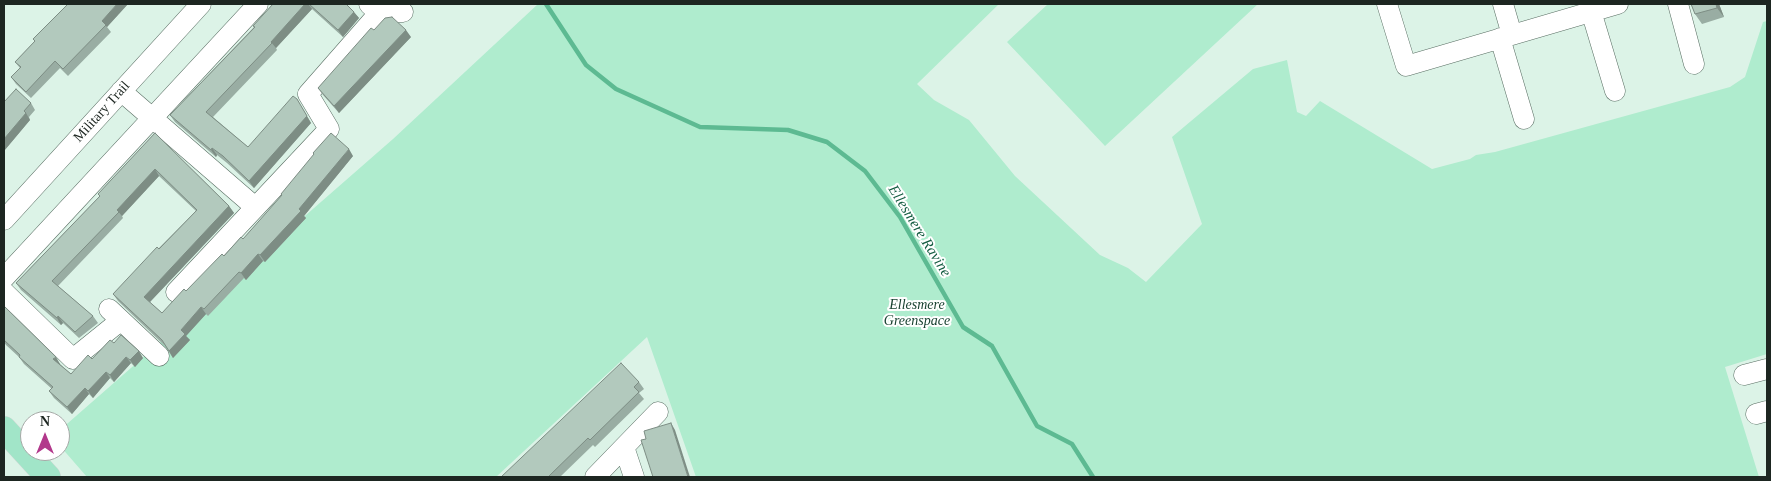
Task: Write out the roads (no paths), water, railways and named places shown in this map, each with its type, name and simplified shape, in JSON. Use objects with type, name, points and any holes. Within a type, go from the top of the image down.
[{"type":"main road","points":[[4,428],[48,477]]},
{"type":"street","name":"Military Trail","points":[[4,220],[201,4]]},
{"type":"street","points":[[4,278],[258,4]]},
{"type":"street","points":[[1387,4],[1406,66],[1618,4]]},
{"type":"street","points":[[1503,4],[1506,36],[1524,118]]},
{"type":"street","points":[[1678,4],[1694,64]]},
{"type":"street","points":[[176,292],[329,129],[308,94],[374,8],[403,12]]},
{"type":"street","points":[[1591,12],[1615,91]]},
{"type":"street","points":[[122,91],[255,207]]},
{"type":"street","points":[[4,292],[72,359],[114,315],[159,356]]},
{"type":"street","points":[[1744,375],[1767,369]]},
{"type":"street","points":[[595,477],[658,412]]},
{"type":"street","points":[[624,447],[634,477]]},
{"type":"waterway","name":"Ellesmere Ravine","points":[[546,4],[586,65],[616,89],[700,127],[788,130],[827,142],[865,171],[900,217],[963,327],[992,346],[1037,426],[1072,444],[1093,477]]},
{"type":"park label","name":"Ellesmere Greenspace","points":[[917,314]]}]
